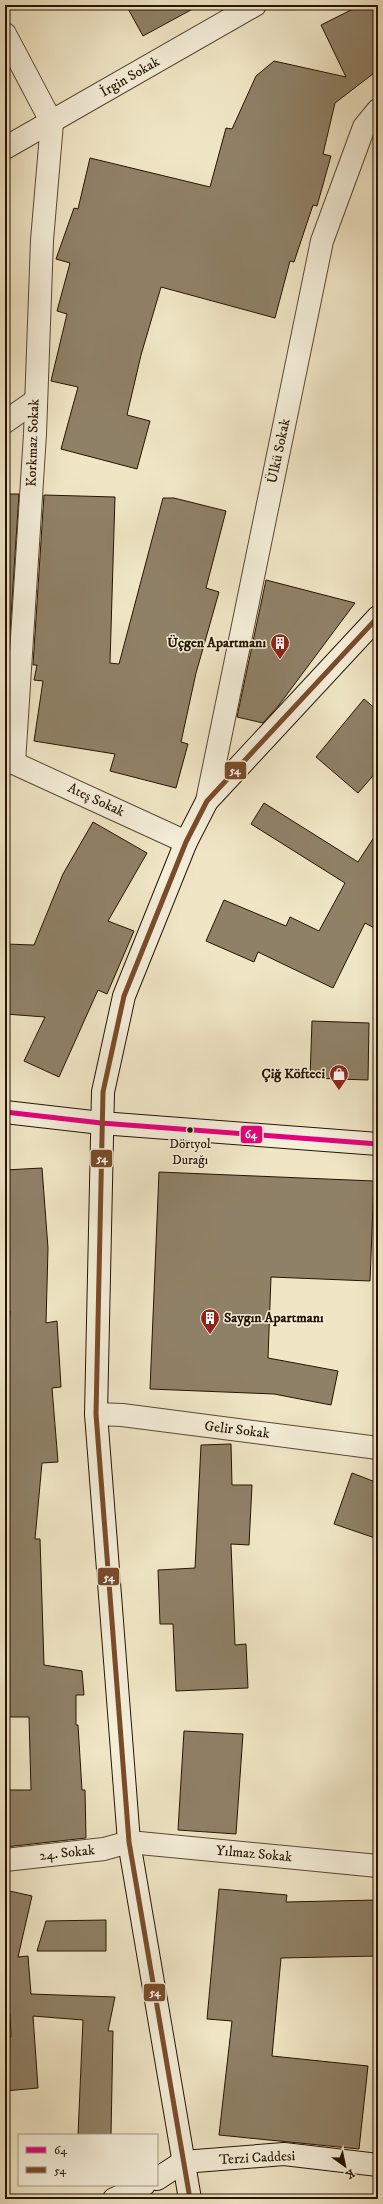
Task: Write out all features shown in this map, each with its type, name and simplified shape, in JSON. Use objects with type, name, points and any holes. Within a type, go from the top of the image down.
[{"type":"street","name":"İrgin Sokak","points":[[5,148],[52,123],[255,5]]},
{"type":"street","points":[[5,34],[52,123]]},
{"type":"street","name":"Ülkü Sokak","points":[[207,801],[322,241],[364,127],[378,110]]},
{"type":"street","name":"Korkmaz Sokak","points":[[10,761],[35,434],[42,240],[52,123]]},
{"type":"street","points":[[5,422],[35,401]]},
{"type":"street","points":[[190,2199],[129,1842],[96,1414],[101,1123],[103,1092],[124,996],[186,842],[207,801],[378,618]]},
{"type":"street","name":"Ateş Sokak","points":[[10,761],[186,842]]},
{"type":"street","points":[[5,1112],[101,1123],[378,1144]]},
{"type":"street","name":"Gelir Sokak","points":[[96,1414],[122,1415],[378,1448]]},
{"type":"street","name":"24. Sokak","points":[[5,1860],[104,1849],[129,1842]]},
{"type":"street","name":"Yılmaz Sokak","points":[[129,1842],[378,1866]]},
{"type":"street","name":"Terzi Caddesi","points":[[183,2162],[284,2154],[378,2165]]},
{"type":"street","points":[[158,2178],[183,2162]]},
{"type":"street","points":[[114,2199],[142,2186]]},
{"type":"building","points":[[126,5],[200,5],[143,36]]},
{"type":"building","points":[[361,5],[378,5],[378,70],[335,103],[323,154],[331,156],[317,206],[313,205],[294,262],[290,261],[275,318],[161,287],[141,355],[127,415],[150,421],[137,469],[61,449],[78,387],[51,381],[67,314],[57,311],[70,263],[56,259],[74,208],[78,209],[90,158],[210,187],[226,128],[232,129],[256,76],[274,61],[346,77],[321,25]]},
{"type":"building","points":[[5,494],[19,494],[8,663],[5,663]]},
{"type":"building","points":[[44,495],[115,497],[110,663],[119,664],[163,498],[174,498],[226,511],[206,588],[219,592],[196,673],[181,742],[188,744],[176,788],[110,771],[115,754],[34,741],[43,681],[34,680],[37,665],[33,665]]},
{"type":"building","name":"Üçgen Apartmanı","points":[[266,580],[355,603],[279,705],[263,723],[237,717]]},
{"type":"building","points":[[364,699],[378,711],[378,770],[358,793],[316,757]]},
{"type":"building","points":[[264,803],[358,862],[378,831],[378,930],[365,923],[333,988],[258,952],[254,962],[206,941],[224,900],[286,926],[290,917],[319,931],[345,883],[251,824]]},
{"type":"building","points":[[93,822],[147,853],[108,921],[134,931],[107,994],[98,990],[59,1077],[24,1061],[45,1017],[5,1014],[5,944],[34,945],[63,874]]},
{"type":"building","points":[[312,1021],[369,1023],[368,1080],[310,1078]]},
{"type":"building","points":[[42,1168],[48,1248],[46,1323],[57,1321],[61,1387],[52,1388],[58,1462],[42,1463],[35,1539],[40,1539],[44,1665],[82,1671],[84,1695],[76,1695],[76,1725],[78,1725],[82,1790],[85,1790],[86,1838],[5,1847],[5,1790],[31,1790],[29,1717],[5,1717],[5,1483],[8,1483],[5,1418],[10,1311],[5,1311],[5,1170]]},
{"type":"building","name":"Saygın Apartmanı","points":[[159,1172],[374,1181],[370,1281],[271,1277],[268,1358],[338,1371],[331,1405],[274,1394],[150,1389]]},
{"type":"building","points":[[231,1444],[232,1485],[252,1485],[249,1545],[231,1544],[235,1645],[246,1644],[248,1688],[176,1691],[173,1624],[160,1624],[158,1570],[195,1568],[201,1445]]},
{"type":"building","points":[[352,1473],[378,1483],[378,1539],[334,1524]]},
{"type":"building","points":[[184,1731],[243,1734],[236,1834],[178,1830]]},
{"type":"building","points":[[219,1889],[287,1895],[286,1902],[378,1900],[378,1956],[281,1958],[272,2056],[368,2066],[359,2149],[219,2135],[232,2021],[207,2019]]},
{"type":"building","points":[[5,1890],[32,1896],[18,1957],[28,1956],[31,1994],[115,1997],[108,2031],[113,2031],[111,2134],[78,2134],[83,2020],[33,2016],[38,2088],[5,2091],[5,2038],[11,2037],[10,2014],[5,2014],[5,1993],[9,1993],[9,1971],[5,1971]]},
{"type":"building","points":[[106,1920],[106,1951],[37,1951],[46,1921]]},
{"type":"transit line","name":"54","points":[[190,2199],[129,1842],[96,1414],[103,1092],[124,996],[186,842],[207,801],[378,617]]},
{"type":"transit line","name":"64","points":[[5,1112],[101,1123],[378,1144]]},
{"type":"place","name":"Üçgen Apartmanı","points":[[280,660]]},
{"type":"place","name":"Çiğ Köfteci","points":[[339,1091]]},
{"type":"place","name":"Dörtyol Durağı","points":[[190,1130]]},
{"type":"place","name":"Saygın Apartmanı","points":[[210,1335]]}]
